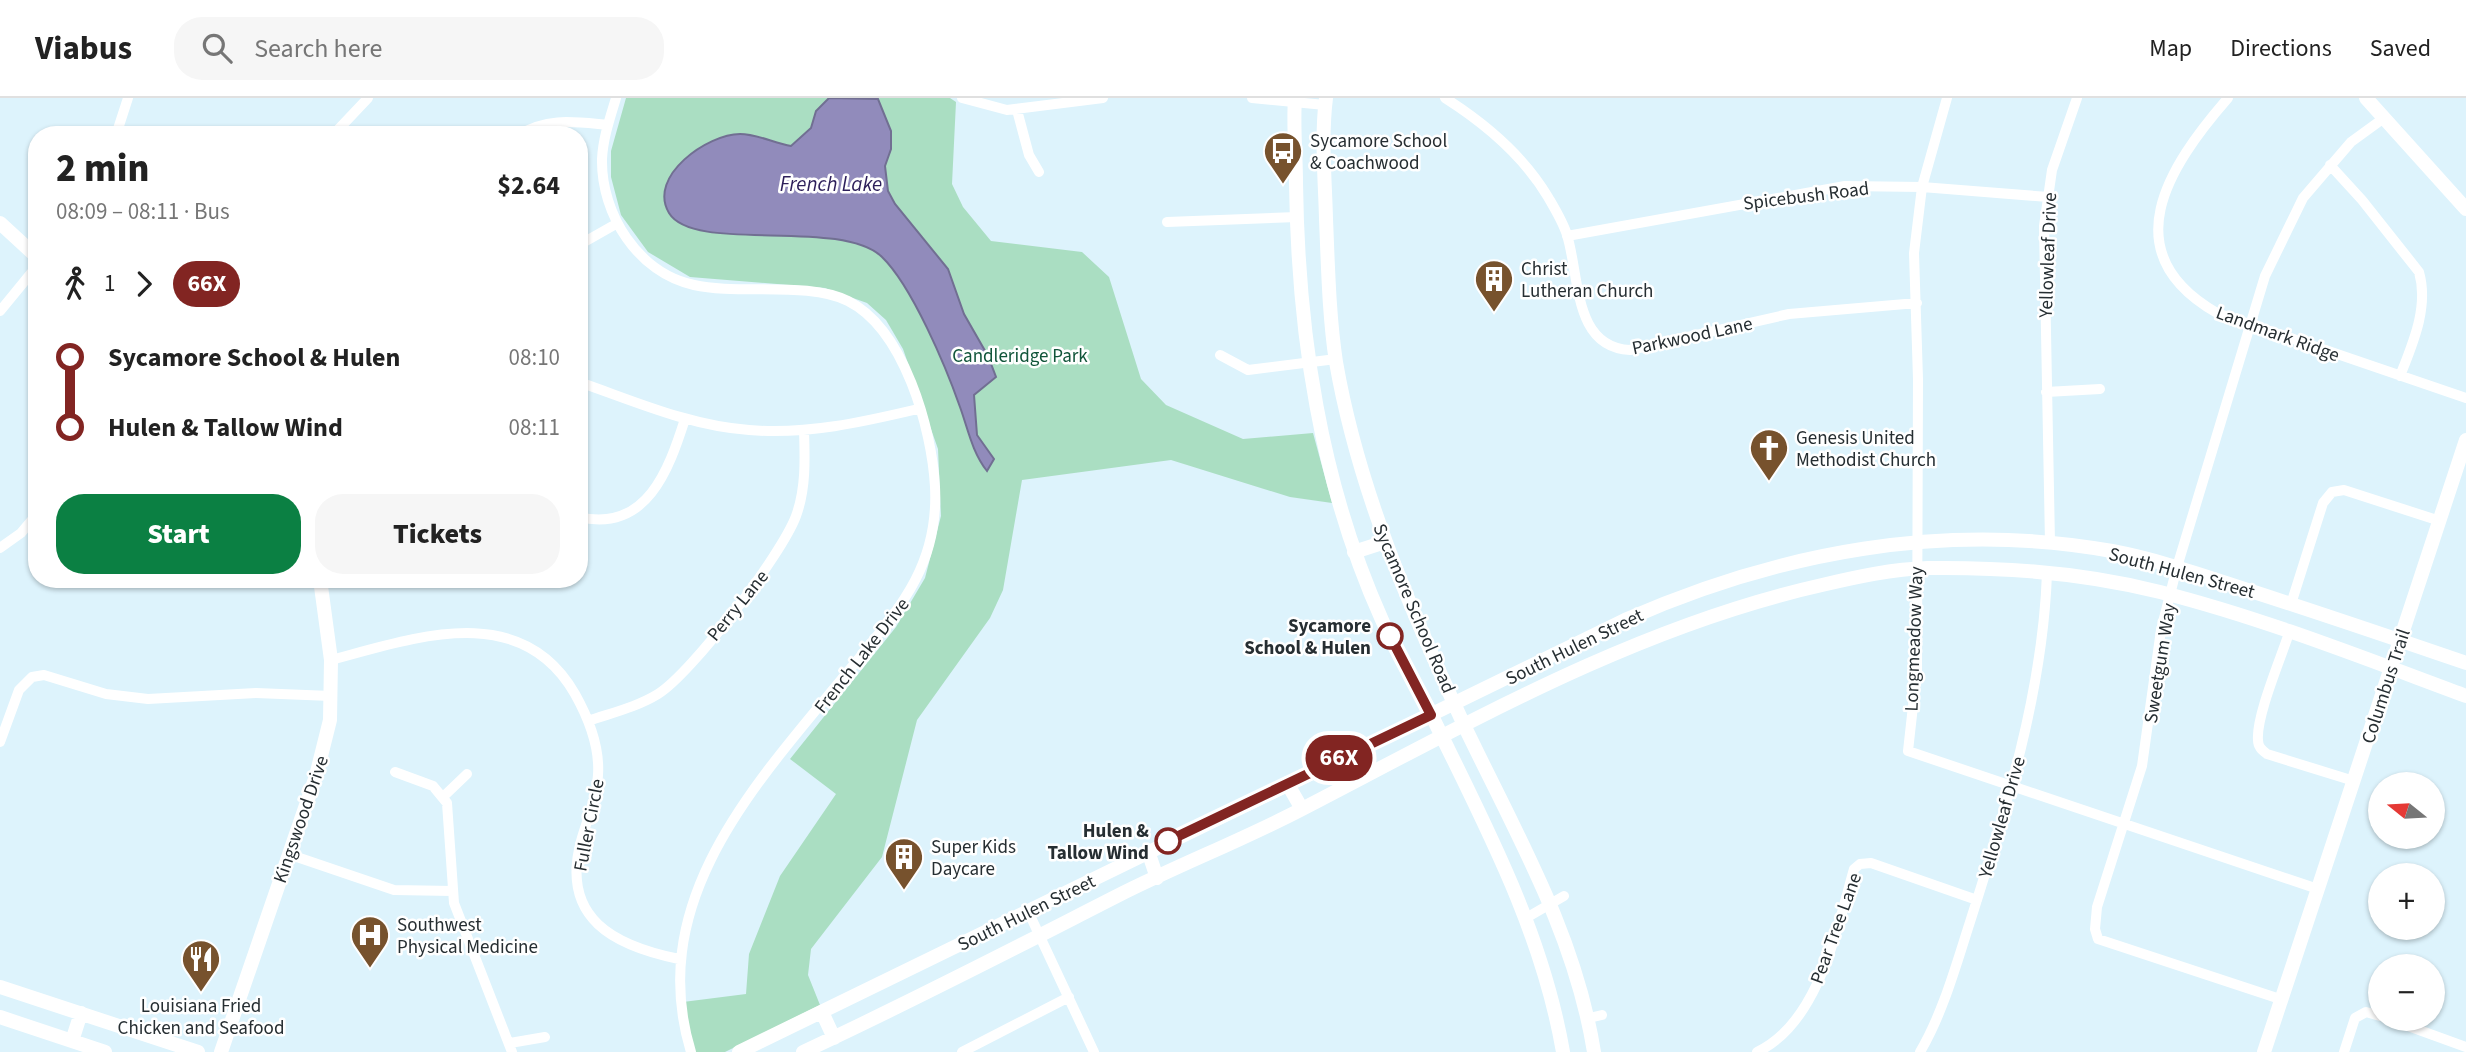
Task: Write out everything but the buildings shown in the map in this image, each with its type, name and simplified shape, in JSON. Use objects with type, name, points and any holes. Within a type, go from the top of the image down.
[{"type":"main road","points":[[2366,98],[2466,209]]},
{"type":"main road","name":"Sycamore School Road","points":[[1295,100],[1301,301],[1321,436],[1354,552],[1382,621],[1494,843],[1526,918],[1556,1014],[1563,1052]]},
{"type":"main road","name":"Sycamore School Road","points":[[1326,102],[1323,160],[1336,359],[1348,418],[1385,542],[1413,613],[1551,905],[1595,1017],[1594,1052]]},
{"type":"main road","points":[[0,223],[28,249]]},
{"type":"main road","name":"Columbus Trail","points":[[2264,1052],[2466,440]]},
{"type":"main road","name":"South Hulen Street","points":[[739,1052],[1287,783],[1659,605],[1791,561],[1890,543],[1918,542],[2003,540],[2111,551],[2177,567],[2466,663]]},
{"type":"main road","points":[[1354,552],[1385,542]]},
{"type":"main road","name":"South Hulen Street","points":[[803,1052],[1302,809],[1464,724],[1669,630],[1799,590],[1916,569],[2047,573],[2170,595],[2289,633],[2466,696]]},
{"type":"main road","name":"Kingswood Drive","points":[[221,1052],[317,771],[330,720],[331,660],[321,588]]},
{"type":"main road","points":[[1659,605],[1669,630]]},
{"type":"main road","points":[[1287,783],[1302,809]]},
{"type":"main road","points":[[1149,851],[1157,878]]},
{"type":"main road","points":[[0,987],[198,1052]]},
{"type":"main road","points":[[822,1012],[834,1038]]},
{"type":"main road","points":[[72,1041],[81,1013]]},
{"type":"main road","points":[[0,1017],[105,1052]]},
{"type":"street","points":[[119,126],[128,98]]},
{"type":"street","points":[[342,126],[368,98]]},
{"type":"street","name":"French Lake Drive","points":[[616,98],[608,125],[602,173],[617,224],[648,262],[668,277],[695,286],[833,296],[856,306],[876,321],[891,341],[933,455],[935,494],[929,546],[915,586],[764,776],[725,834],[685,924],[679,959],[679,996],[691,1052]]},
{"type":"street","points":[[962,98],[988,107],[1017,110],[1102,98]]},
{"type":"street","points":[[1252,98],[1326,102]]},
{"type":"street","name":"Parkwood Lane","points":[[1445,98],[1508,146],[1526,165],[1547,195],[1567,236],[1586,320],[1594,335],[1606,346],[1630,351],[1789,314],[1916,303]]},
{"type":"street","name":"Longmeadow Way","points":[[1947,98],[1922,187],[1914,253],[1917,670],[1908,751],[2318,889]]},
{"type":"street","name":"Yellowleaf Drive","points":[[2050,543],[2043,281],[2048,197],[2058,146],[2077,98]]},
{"type":"street","name":"Landmark Ridge","points":[[2228,98],[2185,154],[2162,199],[2158,217],[2165,262],[2185,293],[2217,313],[2251,326],[2466,398]]},
{"type":"street","points":[[1017,110],[1029,155],[1039,172]]},
{"type":"street","name":"Sweetgum Way","points":[[2280,999],[2098,939],[2095,929],[2097,907],[2142,766],[2155,663],[2177,567],[2265,276],[2289,221],[2329,165],[2351,142],[2384,118]]},
{"type":"street","points":[[534,126],[552,121],[608,125]]},
{"type":"street","points":[[2329,165],[2380,221],[2419,272],[2423,286],[2420,316],[2400,376]]},
{"type":"street","name":"Spicebush Road","points":[[1567,236],[1845,186],[1922,187],[2048,197]]},
{"type":"street","points":[[1167,222],[1297,217]]},
{"type":"street","points":[[588,240],[617,224]]},
{"type":"street","points":[[0,311],[28,277]]},
{"type":"street","points":[[1220,355],[1248,370],[1336,359]]},
{"type":"street","points":[[588,386],[685,419],[746,430],[804,431],[918,410]]},
{"type":"street","points":[[2046,392],[2100,388]]},
{"type":"street","points":[[588,519],[597,521],[617,516],[652,494],[664,479],[685,419]]},
{"type":"street","name":"Perry Lane","points":[[588,720],[635,705],[669,686],[769,566],[796,515],[805,468],[804,431]]},
{"type":"street","points":[[2291,604],[2323,503],[2332,492],[2343,489],[2440,521]]},
{"type":"street","points":[[0,548],[21,533],[28,524]]},
{"type":"street","name":"Yellowleaf Drive","points":[[1920,1052],[1949,985],[2010,787],[2035,684],[2047,573]]},
{"type":"street","name":"Fuller Circle","points":[[331,660],[417,637],[455,632],[504,637],[521,643],[550,664],[571,687],[594,736],[598,773],[577,864],[581,900],[600,929],[614,939],[646,953],[679,959]]},
{"type":"street","points":[[2289,633],[2262,720],[2258,739],[2260,748],[2267,754],[2354,781]]},
{"type":"street","points":[[0,742],[19,690],[32,677],[44,675],[106,694],[148,699],[256,692],[331,696]]},
{"type":"street","points":[[395,772],[433,786],[444,796],[449,809],[453,891],[461,924],[511,1047],[545,1037]]},
{"type":"street","points":[[444,796],[467,774]]},
{"type":"street","points":[[288,854],[394,890],[453,891]]},
{"type":"street","name":"Pear Tree Lane","points":[[1757,1052],[1778,1040],[1799,1016],[1825,966],[1854,869],[1860,864],[1871,863],[1977,900]]},
{"type":"street","points":[[1526,918],[1564,896]]},
{"type":"street","points":[[1028,911],[1094,1052]]},
{"type":"street","points":[[962,1052],[1069,997]]},
{"type":"street","points":[[2344,1052],[2355,1018],[2368,1013]]},
{"type":"street","points":[[2422,1031],[2466,1047]]},
{"type":"green space","name":"Candleridge Park","points":[[626,98],[950,98],[956,102],[952,184],[963,207],[991,241],[1082,252],[1109,277],[1141,379],[1166,405],[1243,439],[1313,433],[1332,503],[1290,497],[1171,460],[1022,480],[1003,590],[990,618],[917,720],[882,857],[811,949],[808,975],[820,1005],[725,1052],[695,1052],[683,1002],[746,994],[749,954],[780,876],[836,794],[790,759],[896,627],[925,578],[941,516],[938,449],[903,349],[886,320],[867,303],[825,288],[690,277],[648,252],[621,215],[611,177],[611,151]]},
{"type":"water","name":"French Lake","points":[[829,98],[878,99],[891,131],[891,149],[885,166],[888,191],[895,204],[948,269],[964,314],[988,356],[996,377],[974,395],[977,435],[994,459],[987,471],[974,448],[954,390],[927,328],[905,287],[882,257],[862,245],[835,239],[707,232],[684,225],[669,213],[664,199],[666,185],[673,172],[698,149],[712,141],[740,134],[791,146],[811,128],[816,111]]},
{"type":"bus line","name":"66X","points":[[1168,841],[1431,715],[1390,636]]},
{"type":"place","name":"Sycamore School & Coachwood","points":[[1283,185]]},
{"type":"place","name":"Christ Lutheran Church","points":[[1494,313]]},
{"type":"place","name":"Genesis United Methodist Church","points":[[1769,482]]},
{"type":"place","name":"Sycamore School & Hulen","points":[[1390,636]]},
{"type":"place","name":"Hulen & Tallow Wind","points":[[1168,841]]},
{"type":"place","name":"Super Kids Daycare","points":[[904,891]]},
{"type":"place","name":"Southwest Physical Medicine","points":[[370,969]]},
{"type":"place","name":"Louisiana Fried Chicken and Seafood","points":[[201,993]]}]
